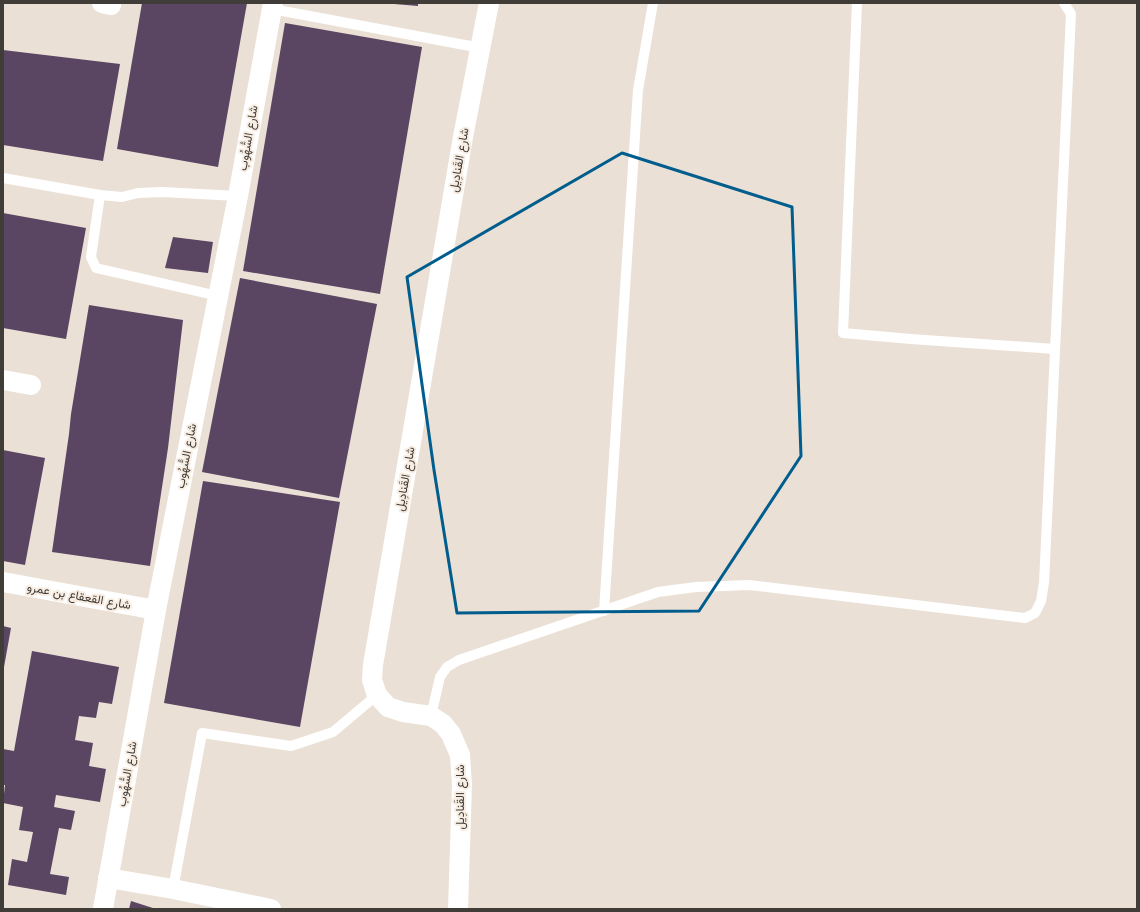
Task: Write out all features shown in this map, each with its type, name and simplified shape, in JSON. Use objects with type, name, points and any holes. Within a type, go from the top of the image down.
[{"type":"street","name":"شارع القَنادِيل","points":[[377,695],[372,680],[374,665],[463,137],[489,3]]},
{"type":"street","name":"شارع السُّهُوب","points":[[103,909],[156,610],[238,196],[273,6]]},
{"type":"street","points":[[3,380],[31,385]]},
{"type":"street","name":"شارع القعقاع بن عمرو","points":[[3,582],[156,610]]},
{"type":"street","points":[[377,695],[388,707],[403,712],[431,716]]},
{"type":"street","name":"شارع القَنادِيل","points":[[431,716],[443,724],[451,734],[460,755],[462,785],[458,909]]},
{"type":"street","points":[[108,878],[173,889],[272,909]]},
{"type":"lane","points":[[604,611],[638,90],[653,3]]},
{"type":"lane","points":[[857,3],[843,333],[1055,349]]},
{"type":"lane","points":[[431,716],[440,677],[447,667],[459,660],[658,592],[696,586],[749,585],[1025,618],[1035,613],[1041,601],[1044,583],[1071,14],[1064,3]]},
{"type":"lane","points":[[273,6],[480,48]]},
{"type":"lane","points":[[3,178],[100,195],[122,197],[138,193],[162,192],[238,196]]},
{"type":"lane","points":[[100,195],[91,256],[96,268],[218,296]]},
{"type":"lane","points":[[173,889],[202,733],[291,746],[333,732],[377,695]]},
{"type":"highlighted area","points":[[622,153],[792,207],[801,456],[699,611],[457,613],[434,470],[407,277]]},
{"type":"building","points":[[142,3],[247,3],[218,167],[117,149]]},
{"type":"building","points":[[418,3],[418,6],[394,4]]},
{"type":"building","points":[[285,23],[422,47],[380,294],[243,271]]},
{"type":"building","points":[[3,50],[120,64],[103,161],[3,145]]},
{"type":"building","points":[[3,213],[86,228],[66,339],[3,328]]},
{"type":"building","points":[[173,237],[213,242],[208,273],[165,268]]},
{"type":"building","points":[[240,278],[377,304],[339,498],[202,472]]},
{"type":"building","points":[[89,305],[183,320],[168,448],[150,566],[52,552],[71,414]]},
{"type":"building","points":[[3,450],[45,458],[25,565],[3,561]]},
{"type":"building","points":[[203,481],[340,502],[300,727],[164,703]]},
{"type":"building","points":[[3,626],[11,628],[4,667],[3,667]]},
{"type":"building","points":[[32,651],[119,667],[112,704],[99,702],[96,718],[79,716],[75,740],[93,743],[89,766],[106,769],[100,802],[56,795],[54,807],[75,811],[71,830],[59,828],[50,874],[69,877],[66,895],[8,885],[12,859],[27,862],[33,832],[19,830],[23,807],[3,803],[5,785],[3,785],[3,749],[14,751]]},
{"type":"building","points":[[131,901],[156,909],[129,909]]}]
